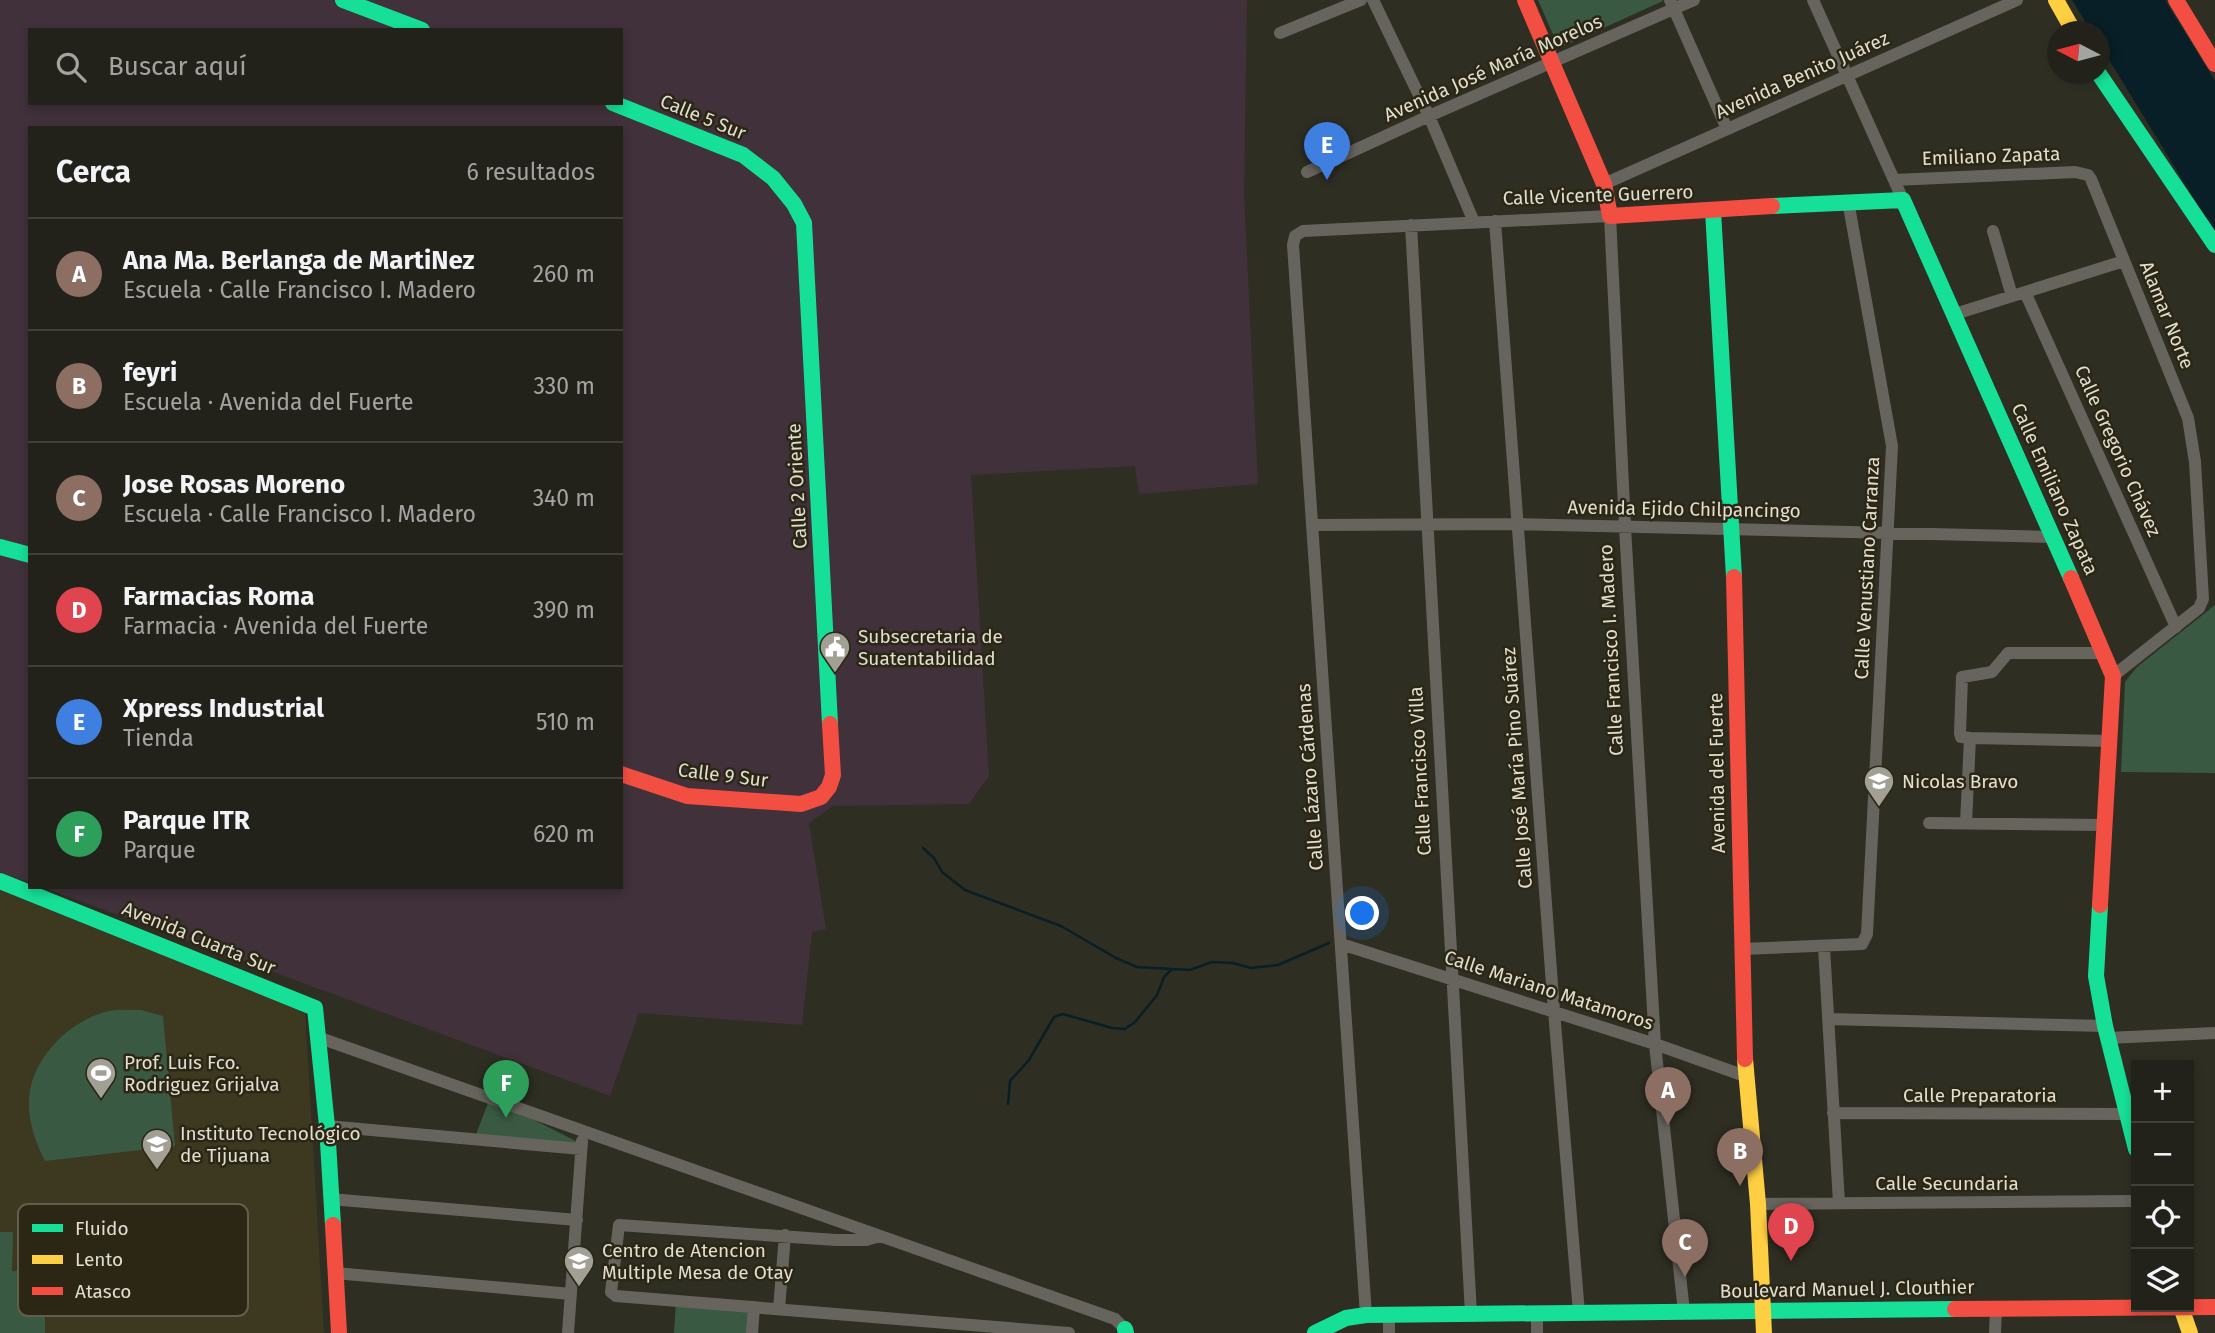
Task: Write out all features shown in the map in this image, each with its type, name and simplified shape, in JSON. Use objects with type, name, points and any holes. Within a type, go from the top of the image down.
[{"type":"main road","points":[[343,0],[417,28]]},
{"type":"main road","name":"Calle Francisco I. Madero","points":[[1525,0],[1604,184],[1610,216]]},
{"type":"main road","points":[[2056,0],[2068,21]]},
{"type":"main road","points":[[2176,0],[2215,64]]},
{"type":"main road","points":[[2106,84],[2215,245]]},
{"type":"main road","name":"Calle 5 Sur","points":[[618,105],[743,155],[773,178]]},
{"type":"main road","name":"Calle 2 Oriente","points":[[773,178],[794,204],[804,223],[833,775],[830,788],[821,797]]},
{"type":"main road","name":"Calle Vicente Guerrero","points":[[1610,216],[1903,200]]},
{"type":"main road","name":"Calle Emiliano Zapata","points":[[1903,200],[2113,676],[2096,976],[2106,1032],[2131,1130]]},
{"type":"main road","name":"Avenida del Fuerte","points":[[1713,212],[1733,529],[1745,1076],[1758,1204],[1764,1333]]},
{"type":"main road","points":[[0,547],[28,554]]},
{"type":"main road","name":"Calle 9 Sur","points":[[623,775],[687,796],[801,804],[821,797]]},
{"type":"main road","name":"Avenida Cuarta Sur","points":[[0,881],[311,1005],[317,1013],[320,1038]]},
{"type":"main road","points":[[320,1038],[339,1333]]},
{"type":"main road","name":"Boulevard Manuel J. Clouthier","points":[[2194,1307],[2215,1307]]},
{"type":"main road","name":"Boulevard Manuel J. Clouthier","points":[[1315,1333],[1346,1318],[1366,1315],[2131,1308]]},
{"type":"main road","points":[[2183,1312],[2190,1333]]},
{"type":"street","points":[[1280,33],[1361,0]]},
{"type":"street","points":[[1373,0],[1429,116],[1474,222]]},
{"type":"street","name":"Avenida José María Morelos","points":[[1307,172],[1553,63],[1672,5],[1694,0]]},
{"type":"street","name":"Calle Emiliano Zapata","points":[[1812,0],[1903,200]]},
{"type":"street","name":"Avenida Benito Juárez","points":[[1604,184],[2017,0]]},
{"type":"street","points":[[1672,5],[1727,129]]},
{"type":"street","name":"Emiliano Zapata","points":[[1894,180],[2065,172],[2088,175]]},
{"type":"street","name":"Alamar Norte","points":[[2088,175],[2188,418],[2195,462],[2203,599],[2199,608],[2176,626]]},
{"type":"street","name":"Calle Venustiano Carranza","points":[[1824,947],[1862,944],[1867,934],[1892,446],[1847,201]]},
{"type":"street","name":"Calle Vicente Guerrero","points":[[1295,236],[1303,232],[1411,225],[1610,216]]},
{"type":"street","name":"Calle Francisco I. Madero","points":[[1610,216],[1655,1044],[1684,1312]]},
{"type":"street","name":"Calle José María Pino Suárez","points":[[1495,221],[1579,1313]]},
{"type":"street","name":"Calle Francisco Villa","points":[[1411,225],[1471,1314]]},
{"type":"street","name":"Calle Gregorio Chávez","points":[[1993,231],[2018,294],[2176,626]]},
{"type":"street","name":"Calle Lázaro Cárdenas","points":[[1295,236],[1293,245],[1366,1315]]},
{"type":"street","points":[[1955,314],[2124,261]]},
{"type":"street","name":"Avenida Ejido Chilpancingo","points":[[1313,525],[1518,524],[2053,537]]},
{"type":"street","points":[[2113,676],[2176,626]]},
{"type":"street","points":[[2105,653],[2008,653],[1992,672],[1962,677],[1960,733],[1961,737],[1970,738],[2111,741]]},
{"type":"street","points":[[1966,823],[1970,738]]},
{"type":"street","points":[[1928,823],[2104,825]]},
{"type":"street","name":"Calle Mariano Matamoros","points":[[1340,944],[1554,1011],[1745,1076]]},
{"type":"street","points":[[1742,948],[1824,947],[1839,1203]]},
{"type":"street","points":[[1828,1019],[2106,1032],[2215,1033]]},
{"type":"street","points":[[320,1038],[1115,1319],[1125,1331]]},
{"type":"street","name":"Calle Preparatoria","points":[[1833,1113],[2127,1114]]},
{"type":"street","points":[[327,1126],[581,1149]]},
{"type":"street","points":[[568,1333],[583,1131]]},
{"type":"street","points":[[330,1199],[576,1220]]},
{"type":"street","name":"Calle Secundaria","points":[[1758,1204],[2131,1202]]},
{"type":"street","points":[[880,1236],[847,1241],[618,1225],[611,1292],[616,1296],[779,1309],[920,1327],[1069,1333]]},
{"type":"street","points":[[779,1309],[785,1235]]},
{"type":"street","points":[[335,1273],[571,1294]]},
{"type":"street","points":[[752,1333],[754,1307]]},
{"type":"street","points":[[1996,1309],[1996,1333]]},
{"type":"street","points":[[1537,1313],[1537,1333]]},
{"type":"street","points":[[1390,1315],[1390,1333]]},
{"type":"shaded area","points":[[0,0],[1247,0],[1244,195],[1258,484],[1139,494],[1135,466],[971,475],[989,776],[969,804],[833,806],[809,823],[826,929],[812,932],[802,1025],[639,1013],[610,1096],[47,889],[623,889],[623,126],[28,126],[28,882],[0,872]]},
{"type":"shaded area","name":"Instituto Tecnológico de Tijuana","points":[[0,890],[305,1009],[324,1333],[0,1333]]},
{"type":"green space","points":[[1538,0],[1662,0],[1663,1],[1559,48]]},
{"type":"green space","points":[[2215,605],[2215,773],[2121,772],[2125,682],[2137,667]]},
{"type":"green space","name":"Prof. Luis Fco. Rodriguez Grijalva","points":[[141,1010],[163,1016],[175,1146],[45,1161],[29,1113],[32,1082],[43,1058],[72,1028],[96,1015],[109,1011]]},
{"type":"green space","points":[[490,1098],[582,1144],[475,1137]]},
{"type":"green space","points":[[0,1232],[13,1232],[12,1271],[18,1271],[18,1316],[45,1316],[45,1333],[0,1333]]},
{"type":"green space","points":[[676,1302],[753,1309],[752,1333],[674,1333]]},
{"type":"water","points":[[2072,0],[2165,0],[2215,81],[2215,233],[2110,61],[2110,21],[2085,21]]},
{"type":"waterway","points":[[923,848],[934,858],[942,872],[965,890],[1061,926],[1137,967],[1190,970],[1212,962],[1233,963],[1251,968],[1278,965],[1329,943]]},
{"type":"waterway","points":[[1008,1104],[1010,1081],[1029,1060],[1054,1017],[1063,1014],[1125,1029],[1135,1022],[1157,995],[1164,977],[1172,969]]},
{"type":"traffic: fast","points":[[343,0],[417,28]]},
{"type":"traffic: fast","points":[[2106,84],[2215,245]]},
{"type":"traffic: fast","points":[[618,105],[743,155],[773,178],[794,204],[804,223],[830,724]]},
{"type":"traffic: fast","points":[[1772,206],[1903,200],[2071,578]]},
{"type":"traffic: fast","points":[[1713,211],[1734,577]]},
{"type":"traffic: fast","points":[[0,547],[28,554]]},
{"type":"traffic: fast","points":[[0,881],[315,1008],[327,1126],[333,1225]]},
{"type":"traffic: fast","points":[[2100,905],[2096,976],[2105,1026],[2131,1129]]},
{"type":"traffic: fast","points":[[1315,1333],[1346,1318],[1366,1315],[1955,1309]]},
{"type":"traffic: fast","points":[[1125,1329],[1126,1333]]},
{"type":"traffic: slow","points":[[2056,0],[2068,21]]},
{"type":"traffic: slow","points":[[1745,1059],[1758,1204],[1764,1333]]},
{"type":"traffic: slow","points":[[2183,1312],[2190,1333]]},
{"type":"traffic: jam","points":[[1525,0],[1604,184],[1610,216],[1772,206]]},
{"type":"traffic: jam","points":[[2176,0],[2215,64]]},
{"type":"traffic: jam","points":[[1734,577],[1745,1059]]},
{"type":"traffic: jam","points":[[2071,578],[2113,676],[2100,905]]},
{"type":"traffic: jam","points":[[623,775],[687,796],[801,804],[821,797],[829,787],[833,775],[830,724]]},
{"type":"traffic: jam","points":[[333,1225],[339,1333]]},
{"type":"traffic: jam","points":[[1955,1309],[2215,1307]]},
{"type":"place","name":"Xpress Industrial","points":[[1327,180]]},
{"type":"place","name":"Subsecretaria de Suatentabilidad","points":[[835,674]]},
{"type":"place","name":"Nicolas Bravo","points":[[1879,808]]},
{"type":"place","name":"Prof. Luis Fco. Rodriguez Grijalva","points":[[101,1100]]},
{"type":"place","name":"Parque ITR","points":[[506,1118]]},
{"type":"place","name":"Ana Ma. Berlanga de MartiNez","points":[[1668,1125]]},
{"type":"place","name":"Instituto Tecnológico de Tijuana","points":[[157,1171]]},
{"type":"place","name":"feyri","points":[[1740,1186]]},
{"type":"place","name":"Farmacias Roma","points":[[1791,1261]]},
{"type":"place","name":"Jose Rosas Moreno","points":[[1685,1277]]},
{"type":"place","name":"Centro de Atencion Multiple Mesa de Otay","points":[[579,1288]]}]
